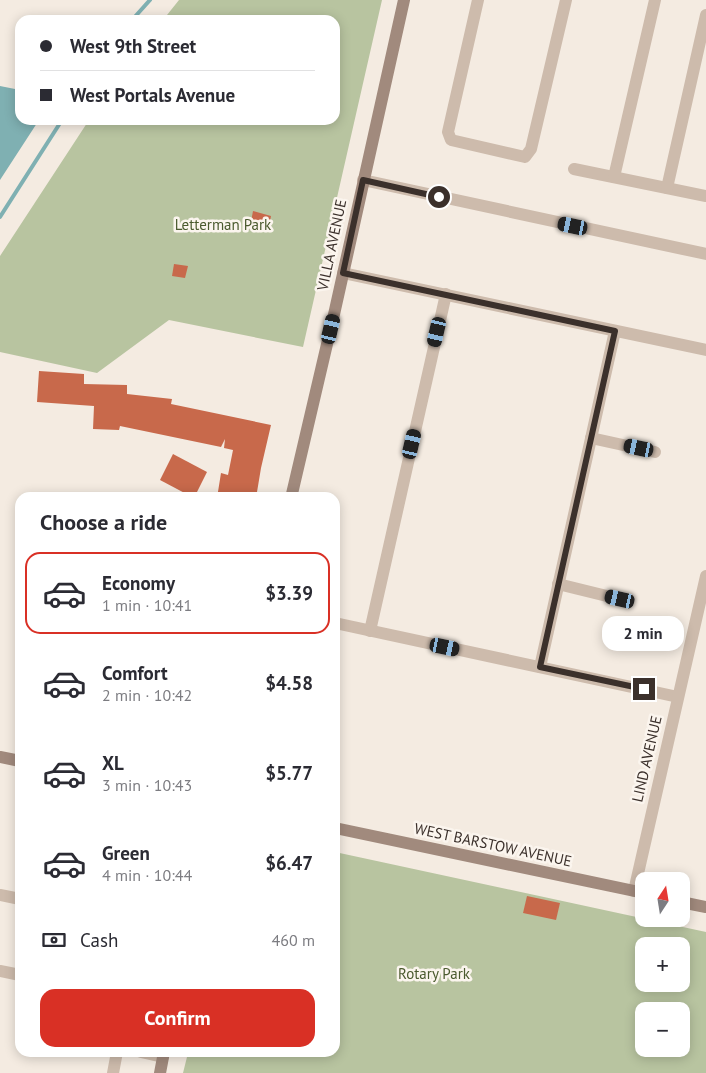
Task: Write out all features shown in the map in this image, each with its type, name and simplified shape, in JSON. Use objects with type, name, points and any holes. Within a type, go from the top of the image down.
[{"type":"main road","name":"VILLA AVENUE","points":[[292,492],[404,0]]},
{"type":"main road","points":[[0,757],[15,760]]},
{"type":"main road","name":"WEST BARSTOW AVENUE","points":[[340,829],[635,891]]},
{"type":"main road","points":[[690,904],[706,907]]},
{"type":"main road","points":[[160,1073],[164,1057]]},
{"type":"street","points":[[478,0],[448,132],[451,140],[525,157],[532,150],[566,0]]},
{"type":"street","points":[[614,177],[655,0]]},
{"type":"street","points":[[667,188],[706,15]]},
{"type":"street","points":[[574,169],[706,196]]},
{"type":"street","points":[[363,180],[706,254]]},
{"type":"street","points":[[343,273],[706,350]]},
{"type":"street","points":[[370,630],[446,294]]},
{"type":"street","points":[[540,667],[615,331]]},
{"type":"street","points":[[591,438],[655,452]]},
{"type":"street","name":"LIND AVENUE","points":[[643,872],[678,697],[706,576]]},
{"type":"street","points":[[558,584],[620,599]]},
{"type":"street","points":[[340,624],[678,697]]},
{"type":"street","points":[[0,895],[15,898]]},
{"type":"street","points":[[0,971],[15,974]]},
{"type":"street","points":[[113,1073],[117,1057]]},
{"type":"green space","name":"Letterman Park","points":[[179,0],[382,0],[303,347],[169,320],[97,373],[0,352],[0,256],[86,125],[340,125],[340,15],[167,15]]},
{"type":"green space","name":"Rotary Park","points":[[340,853],[635,917],[635,928],[687,928],[706,932],[706,1073],[183,1073],[187,1057],[340,1057]]},
{"type":"water","points":[[0,86],[15,89],[15,125],[36,125],[0,180]]},
{"type":"building","points":[[253,211],[271,216],[268,231],[250,227]]},
{"type":"building","points":[[174,264],[188,266],[185,278],[172,276]]},
{"type":"building","points":[[39,371],[84,374],[84,384],[127,385],[127,394],[172,399],[171,404],[271,425],[257,492],[218,492],[221,473],[228,475],[233,450],[224,448],[225,439],[221,447],[120,426],[119,430],[93,429],[94,406],[37,402]]},
{"type":"building","points":[[173,454],[207,472],[197,492],[183,492],[160,480]]},
{"type":"building","points":[[527,896],[560,903],[556,920],[523,913]]},
{"type":"waterway","points":[[136,15],[150,0]]},
{"type":"waterway","points":[[0,217],[59,125]]},
{"type":"route","points":[[439,197],[363,180],[343,273],[615,331],[540,667],[644,689]]}]
